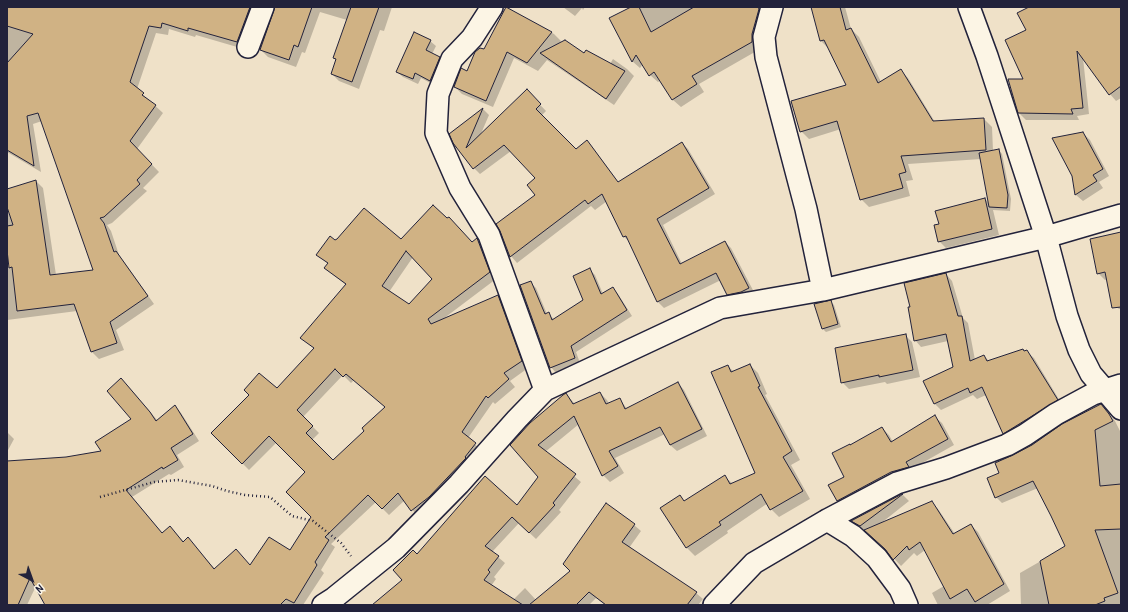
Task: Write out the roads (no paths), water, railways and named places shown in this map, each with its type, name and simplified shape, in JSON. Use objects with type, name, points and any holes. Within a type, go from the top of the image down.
[{"type":"street","points":[[248,47],[263,7]]},
{"type":"street","points":[[492,7],[472,38],[452,60],[438,94],[436,133],[460,188],[489,235],[545,390]]},
{"type":"street","points":[[772,7],[764,37],[766,57],[806,209],[823,290]]},
{"type":"street","points":[[969,7],[987,56],[1046,238],[1067,316],[1079,350],[1091,374],[1113,388],[1121,410]]},
{"type":"street","points":[[323,605],[396,548],[459,484],[545,390],[720,308],[823,290],[1046,238],[1121,215]]},
{"type":"street","points":[[714,605],[754,562],[828,520],[897,483],[946,468],[1007,445],[1056,414],[1093,394],[1113,388]]},
{"type":"street","points":[[828,520],[853,536],[877,558],[900,589],[908,605]]}]
